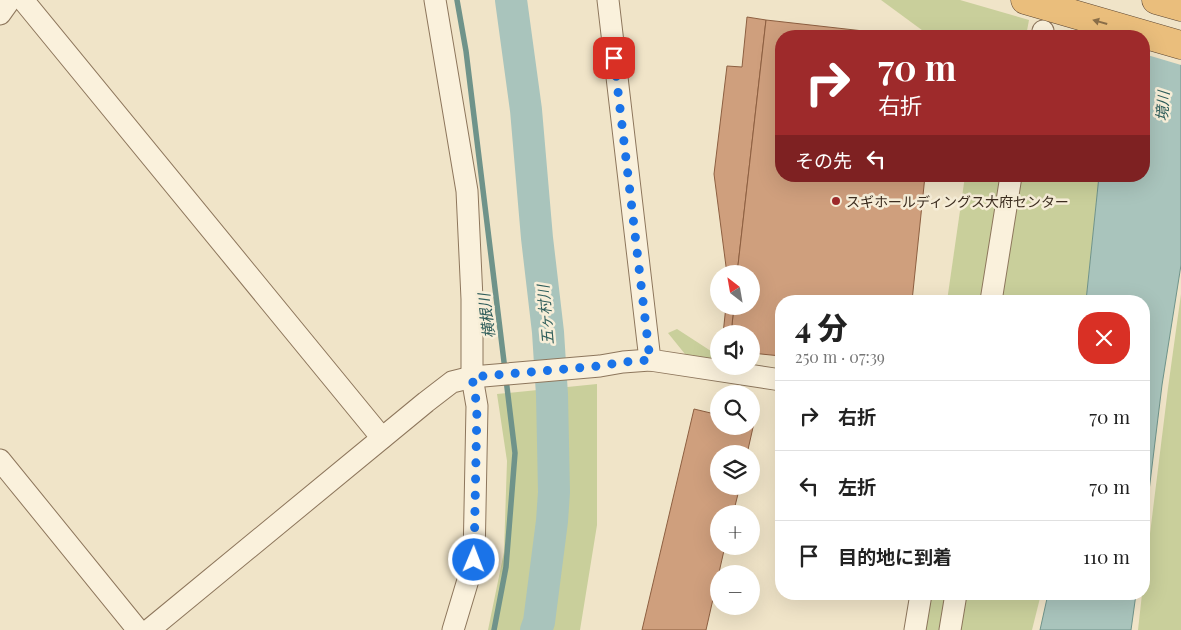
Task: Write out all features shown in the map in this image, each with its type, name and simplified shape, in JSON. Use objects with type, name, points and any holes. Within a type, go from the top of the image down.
[{"type":"highway","points":[[1025,0],[1131,30]]},
{"type":"highway","points":[[1156,0],[1181,7]]},
{"type":"highway","points":[[1150,35],[1181,44]]},
{"type":"street","points":[[0,14],[10,0]]},
{"type":"street","points":[[23,0],[382,438]]},
{"type":"street","points":[[436,0],[467,192],[478,377],[474,560],[453,630]]},
{"type":"street","points":[[608,0],[650,360]]},
{"type":"street","points":[[992,295],[1010,182]]},
{"type":"street","points":[[149,630],[452,382],[478,377],[650,360],[775,379]]},
{"type":"street","points":[[0,460],[138,630]]},
{"type":"street","points":[[915,630],[920,600]]},
{"type":"street","points":[[950,630],[955,600]]},
{"type":"green space","points":[[881,0],[960,0],[1029,20],[1027,30],[922,30]]},
{"type":"green space","points":[[964,182],[1004,182],[987,295],[948,295]]},
{"type":"green space","points":[[1017,182],[1098,182],[1087,295],[997,295]]},
{"type":"green space","points":[[1181,294],[1181,630],[1138,630],[1141,600],[1150,600],[1150,534]]},
{"type":"green space","points":[[677,329],[710,350],[710,362],[689,359],[668,333]]},
{"type":"green space","points":[[597,384],[597,525],[580,630],[488,630],[504,552],[507,461],[497,394]]},
{"type":"green space","points":[[928,600],[951,600],[945,630],[923,630]]},
{"type":"green space","points":[[961,600],[1040,600],[1032,630],[954,630]]},
{"type":"water","name":"境川","points":[[1181,0],[1181,265],[1162,385],[1150,483],[1150,295],[1087,295],[1098,182],[1150,182],[1150,30]]},
{"type":"water","points":[[1047,600],[1135,600],[1131,630],[1040,630]]},
{"type":"pier","points":[[1116,0],[1181,0],[1181,65],[1150,56],[1150,30],[1113,30]]},
{"type":"building","points":[[747,17],[766,20],[738,265],[726,265],[714,174],[727,66],[742,67]]},
{"type":"building","points":[[766,20],[855,30],[775,30],[775,182],[924,182],[913,295],[775,295],[775,355],[760,354],[760,325],[732,325],[733,315],[760,315],[760,265],[738,265]]},
{"type":"building","points":[[725,315],[733,315],[732,325],[724,325]]},
{"type":"building","points":[[694,409],[710,413],[710,435],[751,435],[749,445],[710,445],[710,495],[738,495],[735,505],[710,505],[710,555],[723,555],[721,565],[710,565],[710,612],[706,630],[642,630]]},
{"type":"waterway","name":"横根川","points":[[457,0],[466,51],[505,370]]},
{"type":"waterway","name":"五ヶ村川","points":[[511,0],[526,110],[537,238],[548,332],[552,395],[554,492],[539,622],[536,630]]},
{"type":"waterway","name":"横根川","points":[[494,630],[506,567],[515,453],[506,379]]},
{"type":"place","name":"スギホールディングス大府センター","points":[[836,201]]},
{"type":"route","points":[[474,560],[477,406],[472,377],[650,360],[614,58]]}]
